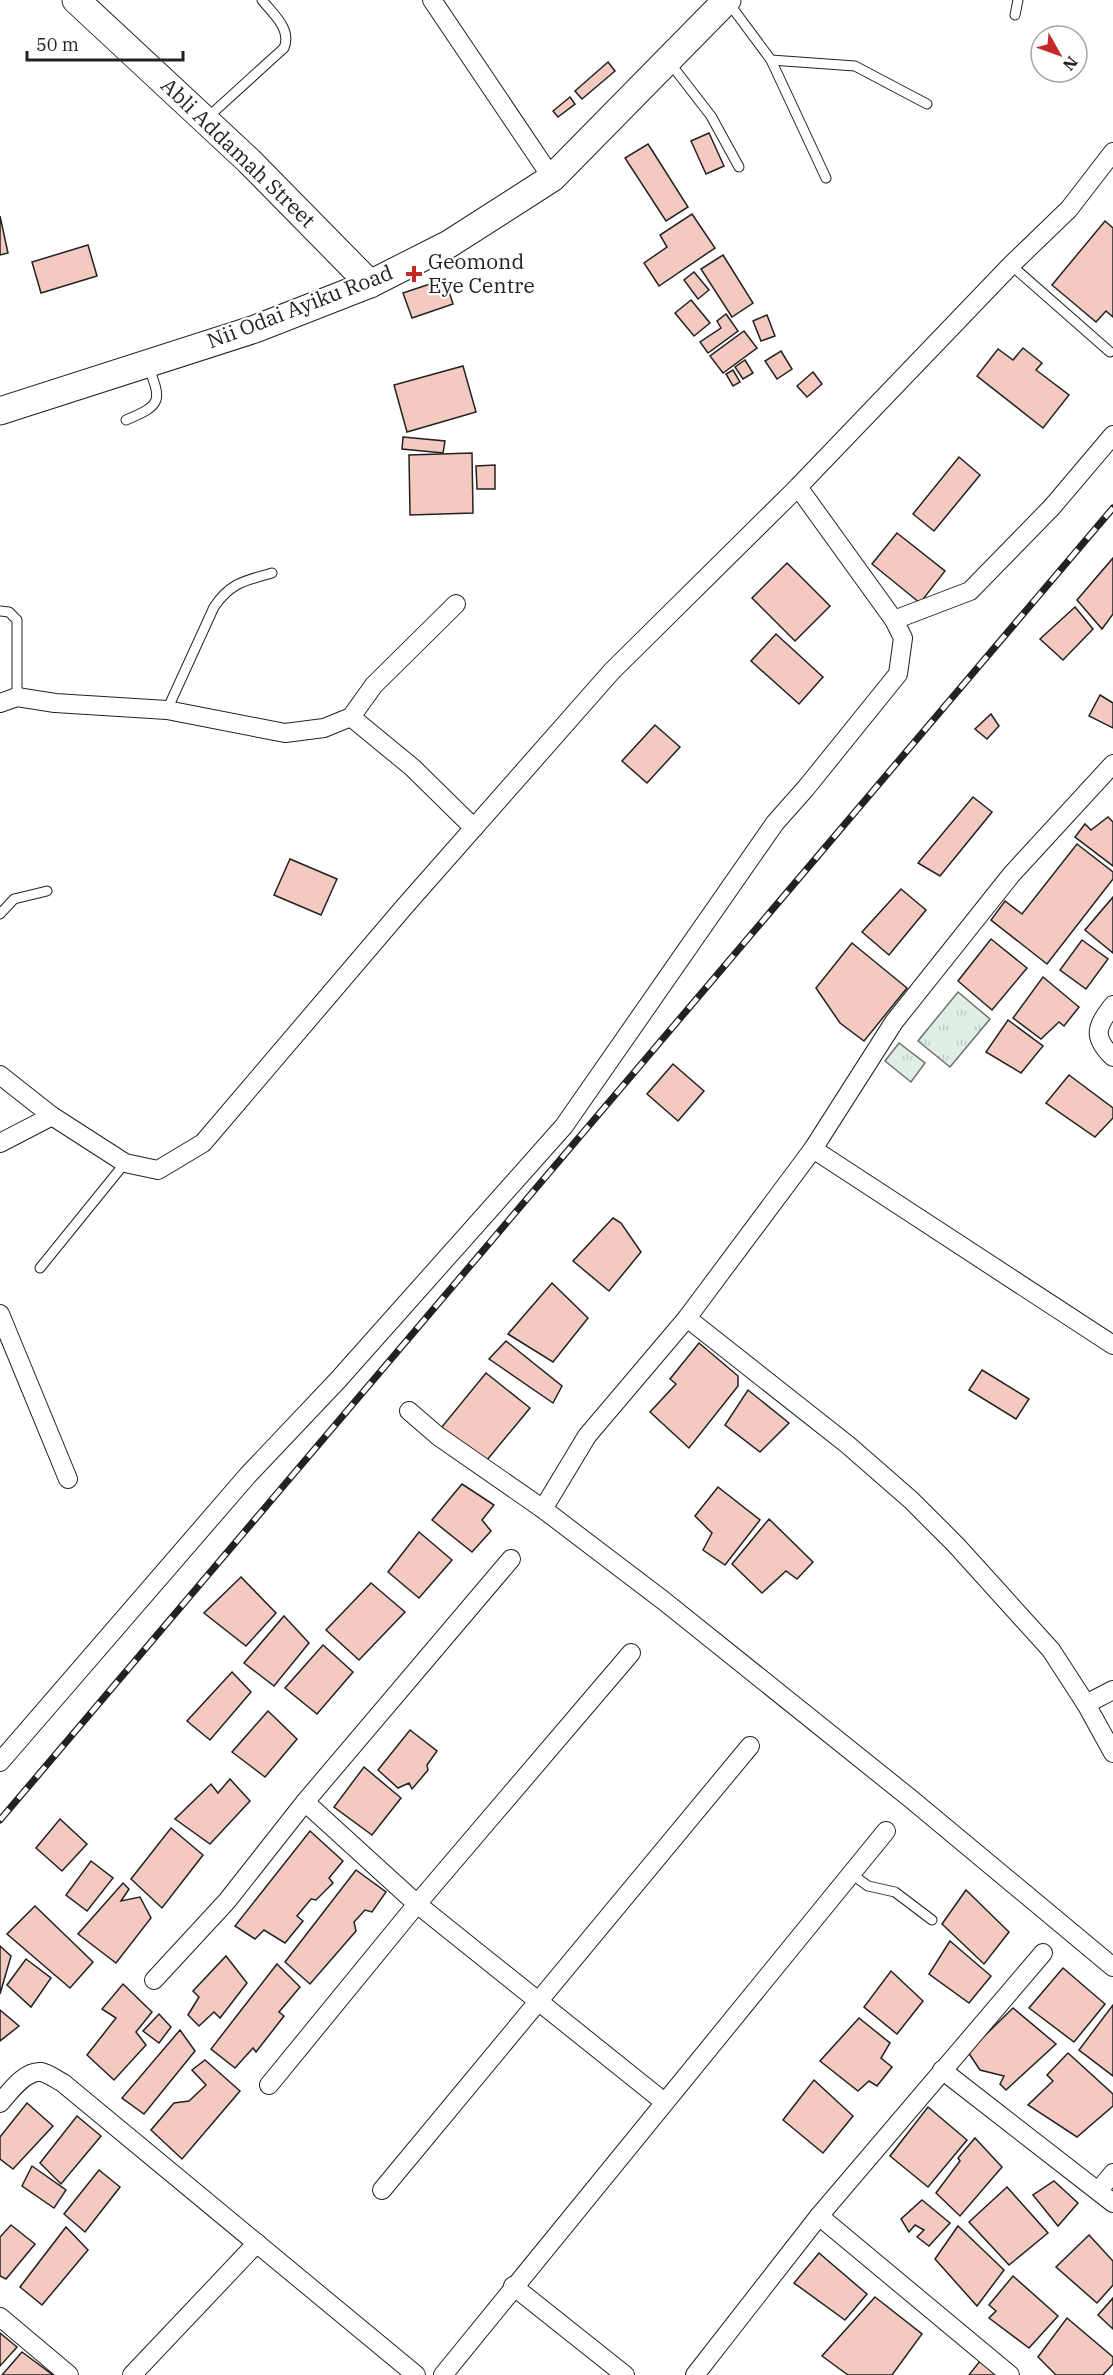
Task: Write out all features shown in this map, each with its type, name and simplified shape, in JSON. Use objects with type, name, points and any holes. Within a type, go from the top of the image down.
[{"type":"street","name":"Abli Addamah Street","points":[[76,0],[205,120],[370,284]]},
{"type":"street","points":[[432,0],[552,178]]},
{"type":"street","name":"Nii Odai Ayiku Road","points":[[0,411],[255,329],[370,284],[449,244],[552,178],[727,0]]},
{"type":"street","points":[[0,1075],[52,1116],[125,1163],[158,1170],[203,1143],[612,671],[798,487],[1011,265],[1069,209],[1113,152]]},
{"type":"street","points":[[894,621],[970,591],[1052,507],[1113,435]]},
{"type":"street","points":[[0,1762],[248,1475],[338,1380],[564,1126],[776,823],[898,674],[903,638],[894,621],[798,487]]},
{"type":"street","points":[[9,700],[167,710],[285,733],[324,728],[351,717],[374,685],[456,604]]},
{"type":"street","points":[[351,717],[413,768],[474,828]]},
{"type":"street","points":[[543,1509],[587,1436],[687,1318],[813,1149],[894,1022],[1011,875],[1113,765]]},
{"type":"street","points":[[1113,1005],[1098,1029],[1099,1040],[1113,1057]]},
{"type":"street","points":[[0,1143],[52,1116]]},
{"type":"street","points":[[813,1149],[1113,1345]]},
{"type":"street","points":[[0,1314],[68,1479]]},
{"type":"street","points":[[687,1318],[848,1444],[911,1500],[1051,1650],[1086,1704],[1113,1753]]},
{"type":"street","points":[[409,1411],[495,1479],[543,1509],[815,1722],[1113,1966]]},
{"type":"street","points":[[154,1980],[226,1901],[305,1802],[511,1559]]},
{"type":"street","points":[[269,2085],[417,1904],[631,1653]]},
{"type":"street","points":[[1086,1704],[1113,1690]]},
{"type":"street","points":[[382,2190],[750,1746]]},
{"type":"street","points":[[305,1802],[417,1904],[536,2002],[663,2101]]},
{"type":"street","points":[[447,2374],[513,2286],[886,1831]]},
{"type":"street","points":[[695,2375],[819,2216],[1043,1953]]},
{"type":"street","points":[[942,2070],[1113,2203]]},
{"type":"street","points":[[0,2103],[16,2084],[32,2074],[41,2072],[63,2083],[416,2375]]},
{"type":"street","points":[[1099,2190],[1113,2173]]},
{"type":"street","points":[[819,2216],[1010,2375]]},
{"type":"street","points":[[132,2375],[257,2243]]},
{"type":"street","points":[[513,2286],[625,2375]]},
{"type":"street","points":[[0,2318],[69,2375]]},
{"type":"lane","points":[[205,120],[284,48],[288,39],[285,29],[262,0]]},
{"type":"lane","points":[[727,0],[771,60],[826,178]]},
{"type":"lane","points":[[1016,15],[1018,0]]},
{"type":"lane","points":[[771,60],[855,66],[927,104]]},
{"type":"lane","points":[[668,61],[711,116],[739,166]]},
{"type":"lane","points":[[1011,265],[1110,352]]},
{"type":"lane","points":[[126,420],[150,410],[156,402],[159,393],[147,363]]},
{"type":"lane","points":[[167,710],[214,607],[224,593],[235,584],[272,573]]},
{"type":"lane","points":[[0,611],[9,612],[17,620],[9,700]]},
{"type":"lane","points":[[0,914],[14,899],[47,891]]},
{"type":"lane","points":[[40,1268],[125,1163]]},
{"type":"lane","points":[[850,1873],[868,1886],[895,1892],[932,1920]]},
{"type":"green space","points":[[958,992],[990,1019],[950,1067],[918,1041]]},
{"type":"green space","points":[[899,1043],[925,1063],[911,1082],[885,1061]]},
{"type":"building","points":[[608,62],[615,71],[582,99],[575,91]]},
{"type":"building","points":[[570,97],[575,104],[558,117],[553,111]]},
{"type":"building","points":[[709,133],[724,166],[706,174],[691,141]]},
{"type":"building","points":[[648,144],[688,207],[666,221],[625,158]]},
{"type":"building","points":[[692,214],[715,248],[659,286],[644,263],[667,247],[660,235]]},
{"type":"building","points":[[0,216],[8,253],[0,255]]},
{"type":"building","points":[[1105,221],[1113,228],[1113,317],[1106,311],[1096,322],[1052,285]]},
{"type":"building","points":[[88,245],[97,276],[41,293],[32,262]]},
{"type":"building","points":[[723,255],[753,303],[732,317],[701,269]]},
{"type":"building","points":[[694,272],[709,290],[698,299],[684,280]]},
{"type":"building","points":[[445,279],[453,304],[412,318],[403,293]]},
{"type":"building","points":[[691,300],[710,323],[694,336],[675,313]]},
{"type":"building","points":[[726,314],[738,331],[708,353],[700,342],[721,328],[717,321]]},
{"type":"building","points":[[767,315],[775,336],[761,341],[753,321]]},
{"type":"building","points":[[744,331],[757,348],[723,373],[710,356]]},
{"type":"building","points":[[1023,348],[1042,363],[1036,370],[1069,395],[1043,428],[977,376],[998,349],[1013,360]]},
{"type":"building","points":[[781,351],[792,369],[777,379],[765,361]]},
{"type":"building","points":[[745,360],[753,373],[743,379],[735,367]]},
{"type":"building","points":[[463,366],[476,412],[407,432],[394,385]]},
{"type":"building","points":[[733,370],[740,382],[733,386],[726,374]]},
{"type":"building","points":[[813,372],[822,384],[807,397],[797,386]]},
{"type":"building","points":[[403,437],[445,441],[443,453],[402,449]]},
{"type":"building","points":[[472,453],[473,513],[410,515],[409,455]]},
{"type":"building","points":[[959,457],[980,475],[934,531],[913,514]]},
{"type":"building","points":[[495,465],[495,489],[477,489],[476,466]]},
{"type":"building","points":[[897,533],[945,571],[920,603],[872,564]]},
{"type":"building","points":[[1113,558],[1113,614],[1102,629],[1077,600]]},
{"type":"building","points":[[787,563],[830,606],[795,641],[752,598]]},
{"type":"building","points":[[1075,607],[1093,629],[1063,660],[1040,639]]},
{"type":"building","points":[[776,634],[823,677],[799,704],[751,661]]},
{"type":"building","points":[[1100,695],[1113,703],[1113,728],[1089,716]]},
{"type":"building","points":[[991,714],[999,726],[987,739],[975,729]]},
{"type":"building","points":[[655,725],[680,747],[647,783],[622,761]]},
{"type":"building","points":[[973,797],[992,812],[940,876],[918,863]]},
{"type":"building","points":[[1108,817],[1113,822],[1113,866],[1075,837],[1085,824],[1091,830]]},
{"type":"building","points":[[1077,844],[1113,872],[1113,879],[1047,964],[991,920],[1005,901],[1022,914]]},
{"type":"building","points":[[290,859],[337,879],[321,915],[274,895]]},
{"type":"building","points":[[901,889],[926,910],[889,955],[862,932]]},
{"type":"building","points":[[1113,897],[1113,953],[1085,930]]},
{"type":"building","points":[[991,939],[1027,968],[992,1010],[958,981]]},
{"type":"building","points":[[1082,940],[1108,959],[1086,989],[1060,970]]},
{"type":"building","points":[[852,943],[907,988],[864,1041],[840,1023],[816,988]]},
{"type":"building","points":[[1043,977],[1079,1007],[1064,1026],[1059,1022],[1041,1039],[1013,1018]]},
{"type":"building","points":[[1008,1020],[1043,1046],[1021,1073],[986,1052]]},
{"type":"building","points":[[673,1064],[704,1091],[678,1121],[647,1094]]},
{"type":"building","points":[[1069,1075],[1113,1108],[1113,1118],[1095,1137],[1046,1103]]},
{"type":"building","points":[[613,1218],[621,1223],[641,1252],[609,1291],[573,1261]]},
{"type":"building","points":[[552,1283],[588,1318],[553,1362],[508,1334]]},
{"type":"building","points":[[506,1341],[562,1386],[553,1403],[489,1359]]},
{"type":"building","points":[[699,1343],[738,1376],[738,1386],[689,1448],[650,1412],[676,1384],[670,1379]]},
{"type":"building","points":[[982,1370],[1029,1399],[1016,1419],[969,1390]]},
{"type":"building","points":[[486,1373],[530,1408],[487,1460],[441,1428]]},
{"type":"building","points":[[748,1390],[789,1423],[760,1452],[725,1425]]},
{"type":"building","points":[[462,1484],[494,1505],[482,1520],[491,1531],[472,1552],[432,1520]]},
{"type":"building","points":[[718,1487],[760,1520],[725,1565],[703,1550],[712,1533],[695,1516]]},
{"type":"building","points":[[769,1519],[813,1562],[797,1579],[786,1571],[762,1593],[732,1564]]},
{"type":"building","points":[[419,1532],[452,1560],[419,1598],[388,1572]]},
{"type":"building","points":[[241,1577],[276,1613],[246,1646],[204,1613]]},
{"type":"building","points":[[371,1583],[405,1612],[359,1660],[326,1630]]},
{"type":"building","points":[[284,1616],[309,1643],[274,1686],[244,1663]]},
{"type":"building","points":[[323,1645],[353,1672],[317,1714],[285,1688]]},
{"type":"building","points":[[232,1672],[251,1692],[210,1740],[187,1721]]},
{"type":"building","points":[[268,1711],[297,1739],[265,1777],[232,1752]]},
{"type":"building","points":[[410,1730],[437,1751],[427,1765],[428,1770],[412,1789],[409,1783],[398,1788],[378,1770]]},
{"type":"building","points":[[364,1767],[401,1798],[372,1835],[334,1807]]},
{"type":"building","points":[[230,1779],[250,1801],[210,1844],[175,1819],[211,1784],[218,1793]]},
{"type":"building","points":[[60,1819],[87,1844],[62,1871],[36,1848]]},
{"type":"building","points":[[171,1828],[203,1855],[162,1908],[131,1879]]},
{"type":"building","points":[[310,1831],[343,1861],[329,1878],[333,1883],[316,1900],[311,1899],[297,1916],[303,1921],[285,1943],[264,1930],[255,1939],[235,1926]]},
{"type":"building","points":[[91,1861],[113,1878],[87,1911],[66,1895]]},
{"type":"building","points":[[356,1870],[386,1892],[372,1912],[365,1910],[354,1922],[356,1931],[310,1984],[285,1962]]},
{"type":"building","points":[[123,1883],[129,1889],[121,1901],[140,1897],[151,1918],[116,1963],[78,1934]]},
{"type":"building","points":[[966,1890],[1009,1932],[984,1964],[942,1924]]},
{"type":"building","points":[[35,1906],[93,1962],[70,1988],[7,1934]]},
{"type":"building","points":[[950,1941],[991,1976],[969,2003],[929,1974]]},
{"type":"building","points":[[0,1946],[11,1956],[0,1994]]},
{"type":"building","points":[[226,1956],[247,1983],[220,2018],[214,2012],[199,2026],[188,2015],[199,1997],[193,1991]]},
{"type":"building","points":[[26,1959],[51,1978],[31,2007],[7,1985]]},
{"type":"building","points":[[277,1964],[300,1987],[279,2012],[284,2016],[256,2052],[253,2048],[235,2068],[211,2049]]},
{"type":"building","points":[[1063,1968],[1105,2004],[1074,2042],[1029,2008]]},
{"type":"building","points":[[891,1971],[923,2001],[897,2034],[864,2007]]},
{"type":"building","points":[[123,1984],[152,2012],[136,2032],[146,2045],[114,2080],[87,2055],[116,2018],[102,2009]]},
{"type":"building","points":[[1113,2005],[1113,2076],[1079,2050]]},
{"type":"building","points":[[1013,2008],[1056,2044],[1006,2090],[1000,2084],[1004,2076],[980,2070],[968,2052]]},
{"type":"building","points":[[0,2010],[19,2026],[0,2041]]},
{"type":"building","points":[[159,2014],[171,2027],[159,2043],[143,2031]]},
{"type":"building","points":[[859,2018],[890,2043],[881,2058],[892,2067],[877,2086],[869,2081],[858,2091],[820,2061]]},
{"type":"building","points":[[180,2030],[195,2051],[144,2114],[122,2098]]},
{"type":"building","points":[[1068,2053],[1113,2094],[1113,2106],[1077,2137],[1028,2105],[1053,2081],[1047,2075]]},
{"type":"building","points":[[205,2060],[240,2091],[182,2159],[151,2130],[174,2103],[189,2101],[206,2085],[192,2070]]},
{"type":"building","points":[[814,2080],[853,2116],[823,2153],[783,2120]]},
{"type":"building","points":[[27,2103],[53,2126],[13,2169],[0,2159],[0,2137]]},
{"type":"building","points":[[928,2107],[967,2140],[928,2187],[890,2156]]},
{"type":"building","points":[[77,2116],[101,2136],[61,2184],[40,2163]]},
{"type":"building","points":[[975,2138],[1002,2167],[960,2216],[936,2193],[960,2161],[958,2158]]},
{"type":"building","points":[[32,2166],[66,2190],[54,2208],[22,2186]]},
{"type":"building","points":[[99,2170],[120,2187],[85,2232],[64,2214]]},
{"type":"building","points":[[1054,2181],[1078,2203],[1058,2226],[1033,2195]]},
{"type":"building","points":[[1007,2187],[1048,2233],[1009,2265],[969,2222]]},
{"type":"building","points":[[922,2200],[950,2223],[929,2246],[917,2237],[924,2230],[915,2225],[909,2232],[901,2219]]},
{"type":"building","points":[[11,2225],[35,2244],[6,2279],[0,2276],[0,2237]]},
{"type":"building","points":[[958,2226],[1004,2270],[977,2306],[935,2259]]},
{"type":"building","points":[[66,2227],[88,2250],[42,2305],[20,2287]]},
{"type":"building","points":[[1089,2235],[1113,2261],[1113,2285],[1097,2303],[1056,2267]]},
{"type":"building","points":[[819,2253],[867,2294],[845,2320],[794,2283]]},
{"type":"building","points":[[1013,2276],[1058,2316],[1029,2348],[989,2318],[996,2311],[989,2305]]},
{"type":"building","points":[[875,2297],[922,2334],[892,2375],[848,2375],[822,2356]]},
{"type":"building","points":[[1113,2298],[1113,2329],[1098,2315]]},
{"type":"building","points":[[1067,2318],[1113,2357],[1113,2364],[1103,2375],[1056,2375],[1038,2357]]},
{"type":"building","points":[[0,2333],[17,2347],[0,2366]]},
{"type":"building","points":[[22,2352],[53,2375],[2,2375]]},
{"type":"building","points":[[980,2361],[995,2374],[995,2375],[969,2375]]},
{"type":"railway","points":[[0,1820],[1113,508]]},
{"type":"place","name":"Geomond Eye Centre","points":[[414,274]]}]
